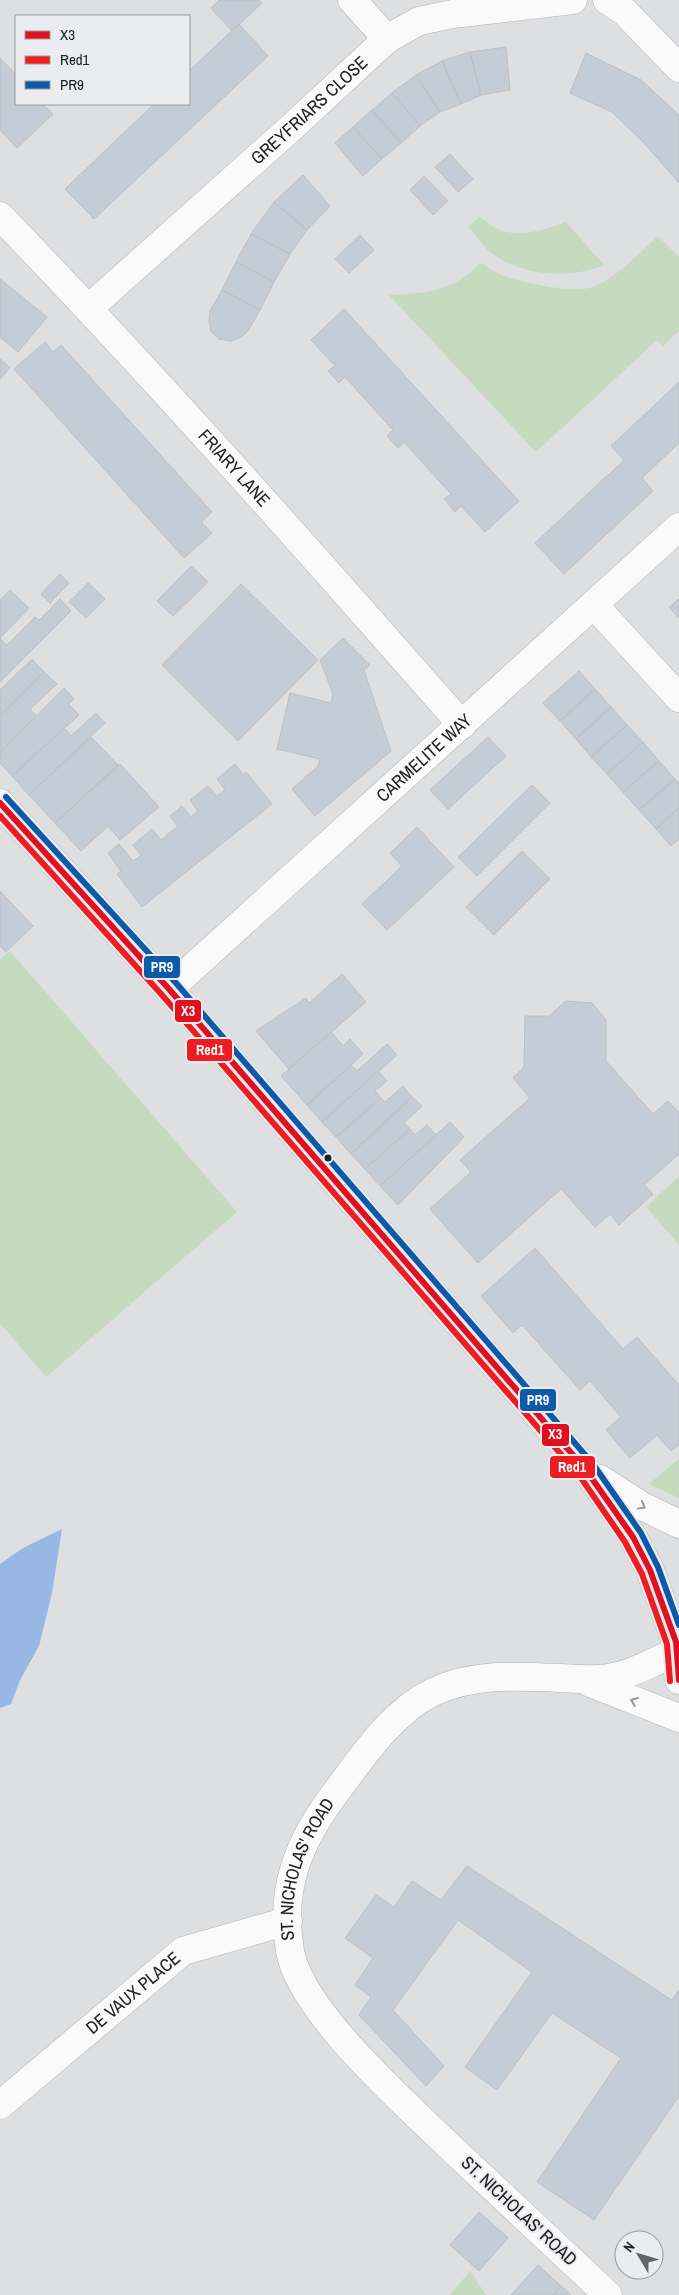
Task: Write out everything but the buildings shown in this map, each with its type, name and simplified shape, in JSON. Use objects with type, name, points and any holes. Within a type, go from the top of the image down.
[{"type":"main road","points":[[352,0],[388,39]]},
{"type":"main road","name":"GREYFRIARS CLOSE","points":[[89,308],[388,39],[419,21],[453,14],[573,0]]},
{"type":"main road","points":[[607,0],[625,12],[679,68]]},
{"type":"main road","name":"FRIARY LANE","points":[[0,216],[89,308],[324,568],[462,725]]},
{"type":"main road","name":"CARMELITE WAY","points":[[169,989],[679,527]]},
{"type":"main road","points":[[594,605],[679,698]]},
{"type":"main road","points":[[0,803],[169,989],[586,1470],[633,1537],[650,1570],[677,1641],[679,1680]]},
{"type":"main road","points":[[586,1470],[640,1505],[679,1524]]},
{"type":"main road","name":"ST. NICHOLAS' ROAD","points":[[608,2295],[409,2106],[336,2030],[298,1975],[290,1952],[288,1921],[290,1881],[296,1860],[317,1818],[382,1735],[407,1710],[430,1694],[467,1681],[516,1676],[581,1679],[618,1676],[677,1641]]},
{"type":"main road","name":"ST. NICHOLAS' ROAD","points":[[581,1679],[679,1718]]},
{"type":"main road","name":"DE VAUX PLACE","points":[[0,2105],[183,1951],[288,1921]]},
{"type":"green space","points":[[479,217],[500,230],[516,233],[533,232],[566,222],[604,265],[576,273],[560,274],[545,273],[514,266],[489,251],[468,227]]},
{"type":"green space","points":[[658,236],[679,257],[679,331],[663,346],[657,340],[536,452],[389,295],[428,292],[439,289],[460,280],[481,263],[501,275],[524,282],[563,289],[586,288],[604,282],[628,264]]},
{"type":"green space","points":[[10,951],[237,1212],[46,1377],[0,1323],[0,959]]},
{"type":"green space","points":[[679,1176],[679,1245],[646,1207]]},
{"type":"green space","points":[[679,1459],[679,1498],[649,1484]]},
{"type":"green space","points":[[470,2271],[486,2295],[450,2295]]},
{"type":"water","points":[[62,1529],[52,1593],[39,1646],[20,1680],[11,1704],[0,1708],[0,1564],[23,1548]]},
{"type":"transit line","name":"PR9","points":[[6,797],[176,983],[593,1464],[641,1533],[658,1567],[679,1625]]},
{"type":"transit line","name":"X3","points":[[0,803],[169,989],[586,1470],[633,1537],[650,1570],[676,1642],[679,1680]]},
{"type":"transit line","name":"Red1","points":[[0,816],[162,995],[579,1475],[625,1542],[642,1574],[667,1644],[670,1681]]}]
